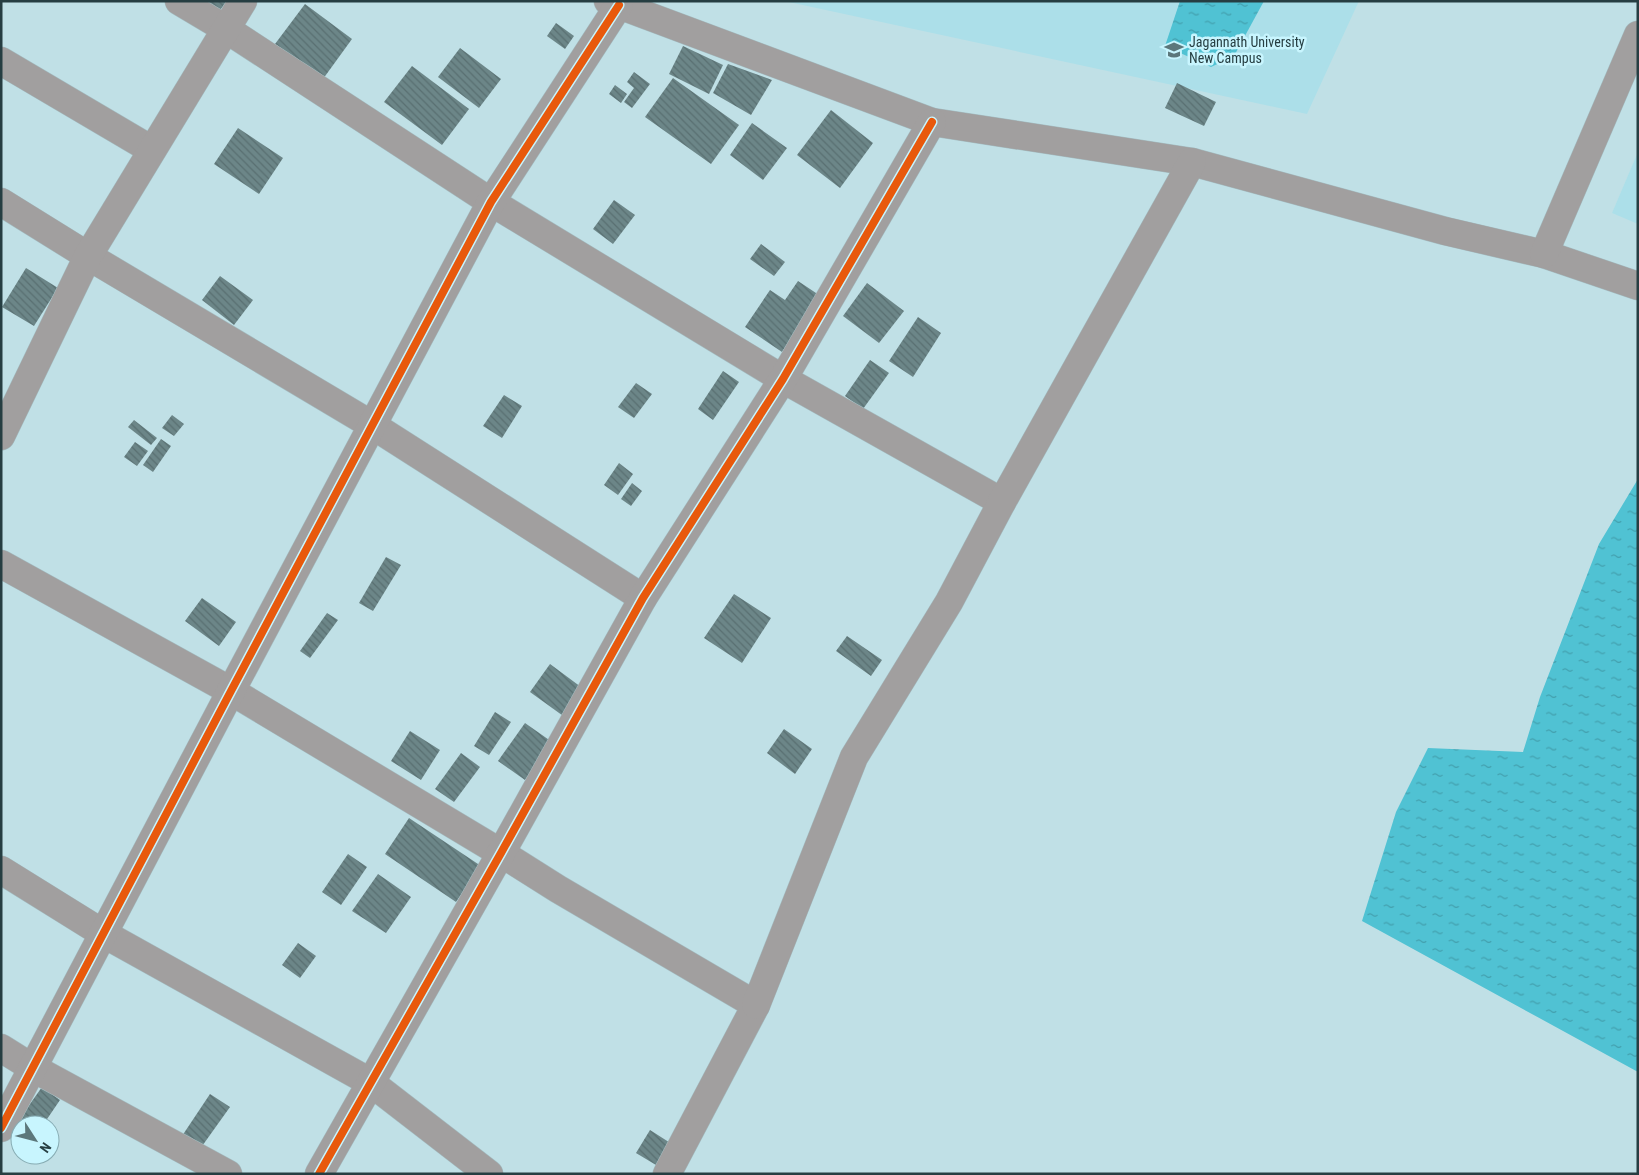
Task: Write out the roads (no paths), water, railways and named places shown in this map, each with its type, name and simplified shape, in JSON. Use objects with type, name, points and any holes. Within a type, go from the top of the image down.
[{"type":"street","points":[[179,1],[226,29],[491,202],[784,379],[1002,502]]},
{"type":"street","points":[[1,436],[88,256],[243,1]]},
{"type":"street","points":[[1,1128],[491,202],[613,3],[932,122],[1192,162],[1445,231],[1544,254],[1638,286]]},
{"type":"street","points":[[1544,254],[1638,35]]},
{"type":"street","points":[[1,61],[152,150]]},
{"type":"street","points":[[319,1174],[643,598],[784,379],[932,122]]},
{"type":"street","points":[[667,1174],[756,1005],[854,757],[949,602],[1002,502],[1192,162]]},
{"type":"street","points":[[1,202],[372,425],[643,598]]},
{"type":"street","points":[[1,564],[231,691],[567,894],[756,1005]]},
{"type":"street","points":[[1,870],[104,934],[370,1082],[489,1174]]},
{"type":"street","points":[[1,1048],[33,1068],[228,1174]]},
{"type":"water","points":[[1180,1],[1264,1],[1234,56],[1211,67],[1165,46]]},
{"type":"water","points":[[1638,479],[1638,1072],[1362,921],[1396,812],[1428,748],[1523,752],[1540,697],[1599,544]]},
{"type":"place","name":"Jagannath University New Campus","points":[[1174,50]]}]
